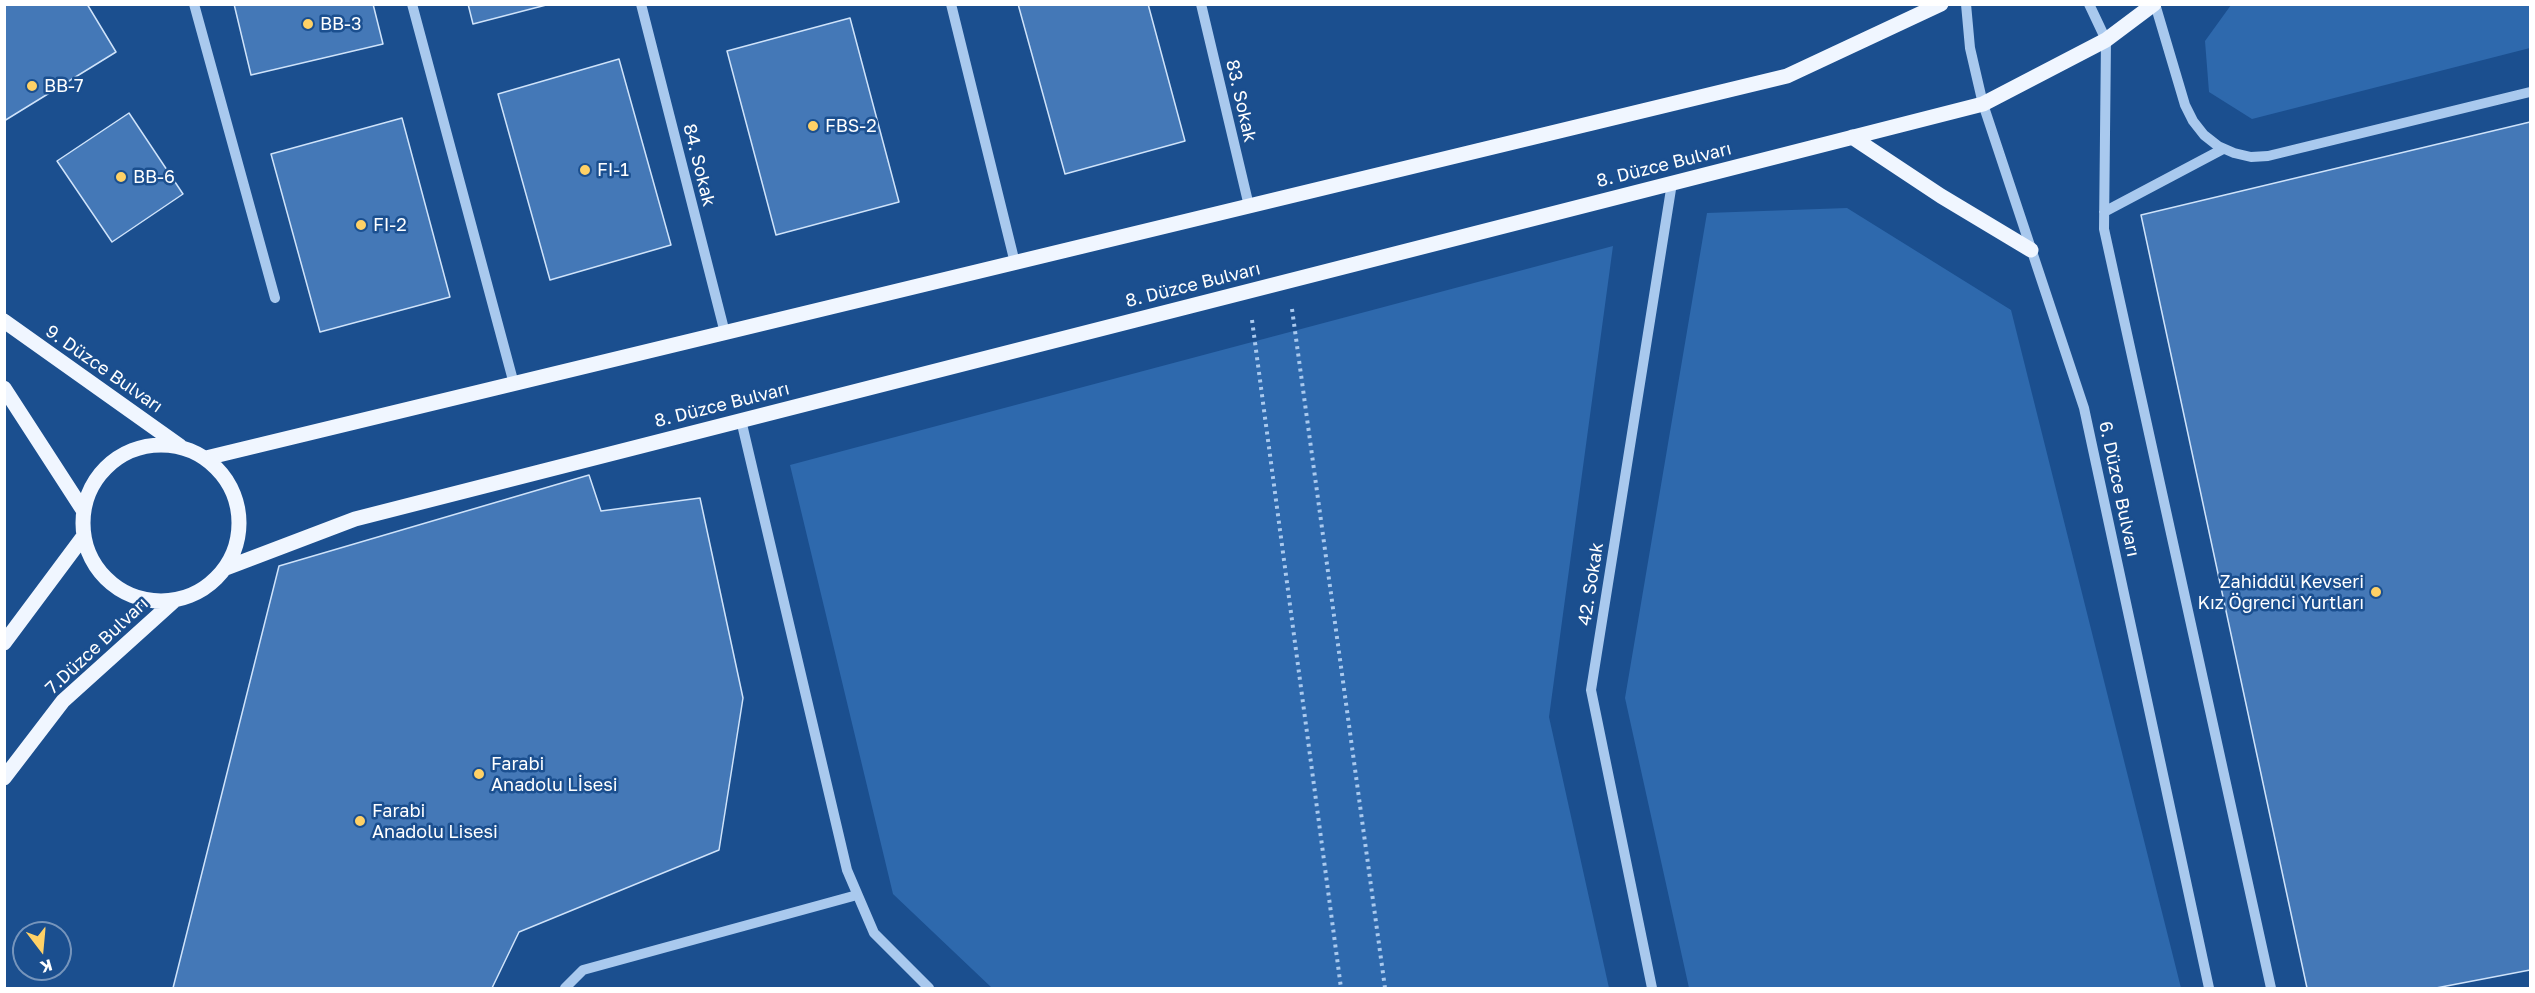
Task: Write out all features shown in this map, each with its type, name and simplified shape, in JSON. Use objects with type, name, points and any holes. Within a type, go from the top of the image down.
[{"type":"main road","points":[[206,458],[1787,75],[1941,4]]},
{"type":"main road","name":"8. Düzce Bulvarı","points":[[226,568],[355,519],[1983,104],[2106,40],[2155,4]]},
{"type":"main road","points":[[1852,137],[1941,196],[2031,250]]},
{"type":"main road","name":"9. Düzce Bulvarı","points":[[4,321],[182,447]]},
{"type":"main road","points":[[4,388],[83,510]]},
{"type":"main road","points":[[156,444],[182,447],[206,458],[224,476],[236,497],[240,521],[238,537],[226,568],[212,583],[195,594],[175,600],[150,601],[127,594],[106,580],[92,560],[83,537],[83,510],[92,486],[108,465],[130,451],[156,444]]},
{"type":"main road","points":[[4,643],[83,537]]},
{"type":"main road","name":"7.Düzce Bulvarı","points":[[4,778],[63,701],[175,600]]},
{"type":"street","points":[[194,4],[275,298]]},
{"type":"street","points":[[412,4],[514,384]]},
{"type":"street","name":"84. Sokak","points":[[641,4],[725,333]]},
{"type":"street","points":[[951,4],[1015,263]]},
{"type":"street","name":"83. Sokak","points":[[1201,4],[1249,206]]},
{"type":"street","name":"6. Düzce Bulvarı","points":[[1966,4],[1970,48],[1983,104],[2085,408],[2209,988]]},
{"type":"street","points":[[2089,4],[2106,40],[2104,229],[2271,988]]},
{"type":"street","points":[[2155,4],[2185,105],[2193,122],[2204,135],[2223,149],[2251,157],[2268,156],[2530,92]]},
{"type":"street","points":[[2104,213],[2167,177],[2223,149]]},
{"type":"street","name":"42. Sokak","points":[[1652,988],[1591,690],[1672,183]]},
{"type":"street","points":[[741,420],[847,870],[874,933],[929,988]]},
{"type":"street","points":[[565,988],[583,970],[858,895]]},
{"type":"path","points":[[1288,281],[1385,988]]},
{"type":"path","points":[[1248,291],[1341,988]]},
{"type":"shaded area","points":[[2231,5],[2530,5],[2530,48],[2252,119],[2209,92],[2205,41]]},
{"type":"shaded area","points":[[1847,208],[2011,310],[2181,988],[1689,988],[1625,698],[1707,213]]},
{"type":"shaded area","points":[[1613,246],[1549,717],[1609,988],[992,988],[893,894],[790,465]]},
{"type":"building","name":"BB-7","points":[[4,4],[87,4],[116,52],[4,121]]},
{"type":"building","name":"BB-3","points":[[234,4],[373,4],[383,44],[251,75]]},
{"type":"building","points":[[468,4],[550,4],[473,24]]},
{"type":"building","points":[[1018,4],[1148,4],[1185,141],[1065,174]]},
{"type":"building","name":"FBS-2","points":[[850,18],[899,202],[776,235],[727,51]]},
{"type":"building","name":"FI-1","points":[[619,59],[671,245],[550,280],[498,94]]},
{"type":"building","name":"BB-6","points":[[129,113],[183,194],[112,242],[57,161]]},
{"type":"building","name":"FI-2","points":[[402,118],[450,297],[320,332],[271,154]]},
{"type":"building","name":"Zahiddül Kevseri Kız Öğrenci Yurtları","points":[[2530,122],[2530,970],[2436,988],[2307,988],[2141,215]]},
{"type":"building","name":"Farabi Anadolu Lİsesi","points":[[589,475],[601,511],[700,498],[743,698],[719,850],[519,932],[492,988],[173,988],[279,566]]},
{"type":"place","name":"BB-3","points":[[308,24]]},
{"type":"place","name":"BB-7","points":[[32,86]]},
{"type":"place","name":"FBS-2","points":[[813,126]]},
{"type":"place","name":"FI-1","points":[[585,170]]},
{"type":"place","name":"BB-6","points":[[121,177]]},
{"type":"place","name":"FI-2","points":[[361,225]]},
{"type":"place","name":"Zahiddül Kevseri Kız Öğrenci Yurtları","points":[[2376,592]]},
{"type":"place","name":"Farabi Anadolu Lİsesi","points":[[479,774]]},
{"type":"place","name":"Farabi Anadolu Lisesi","points":[[360,821]]}]
